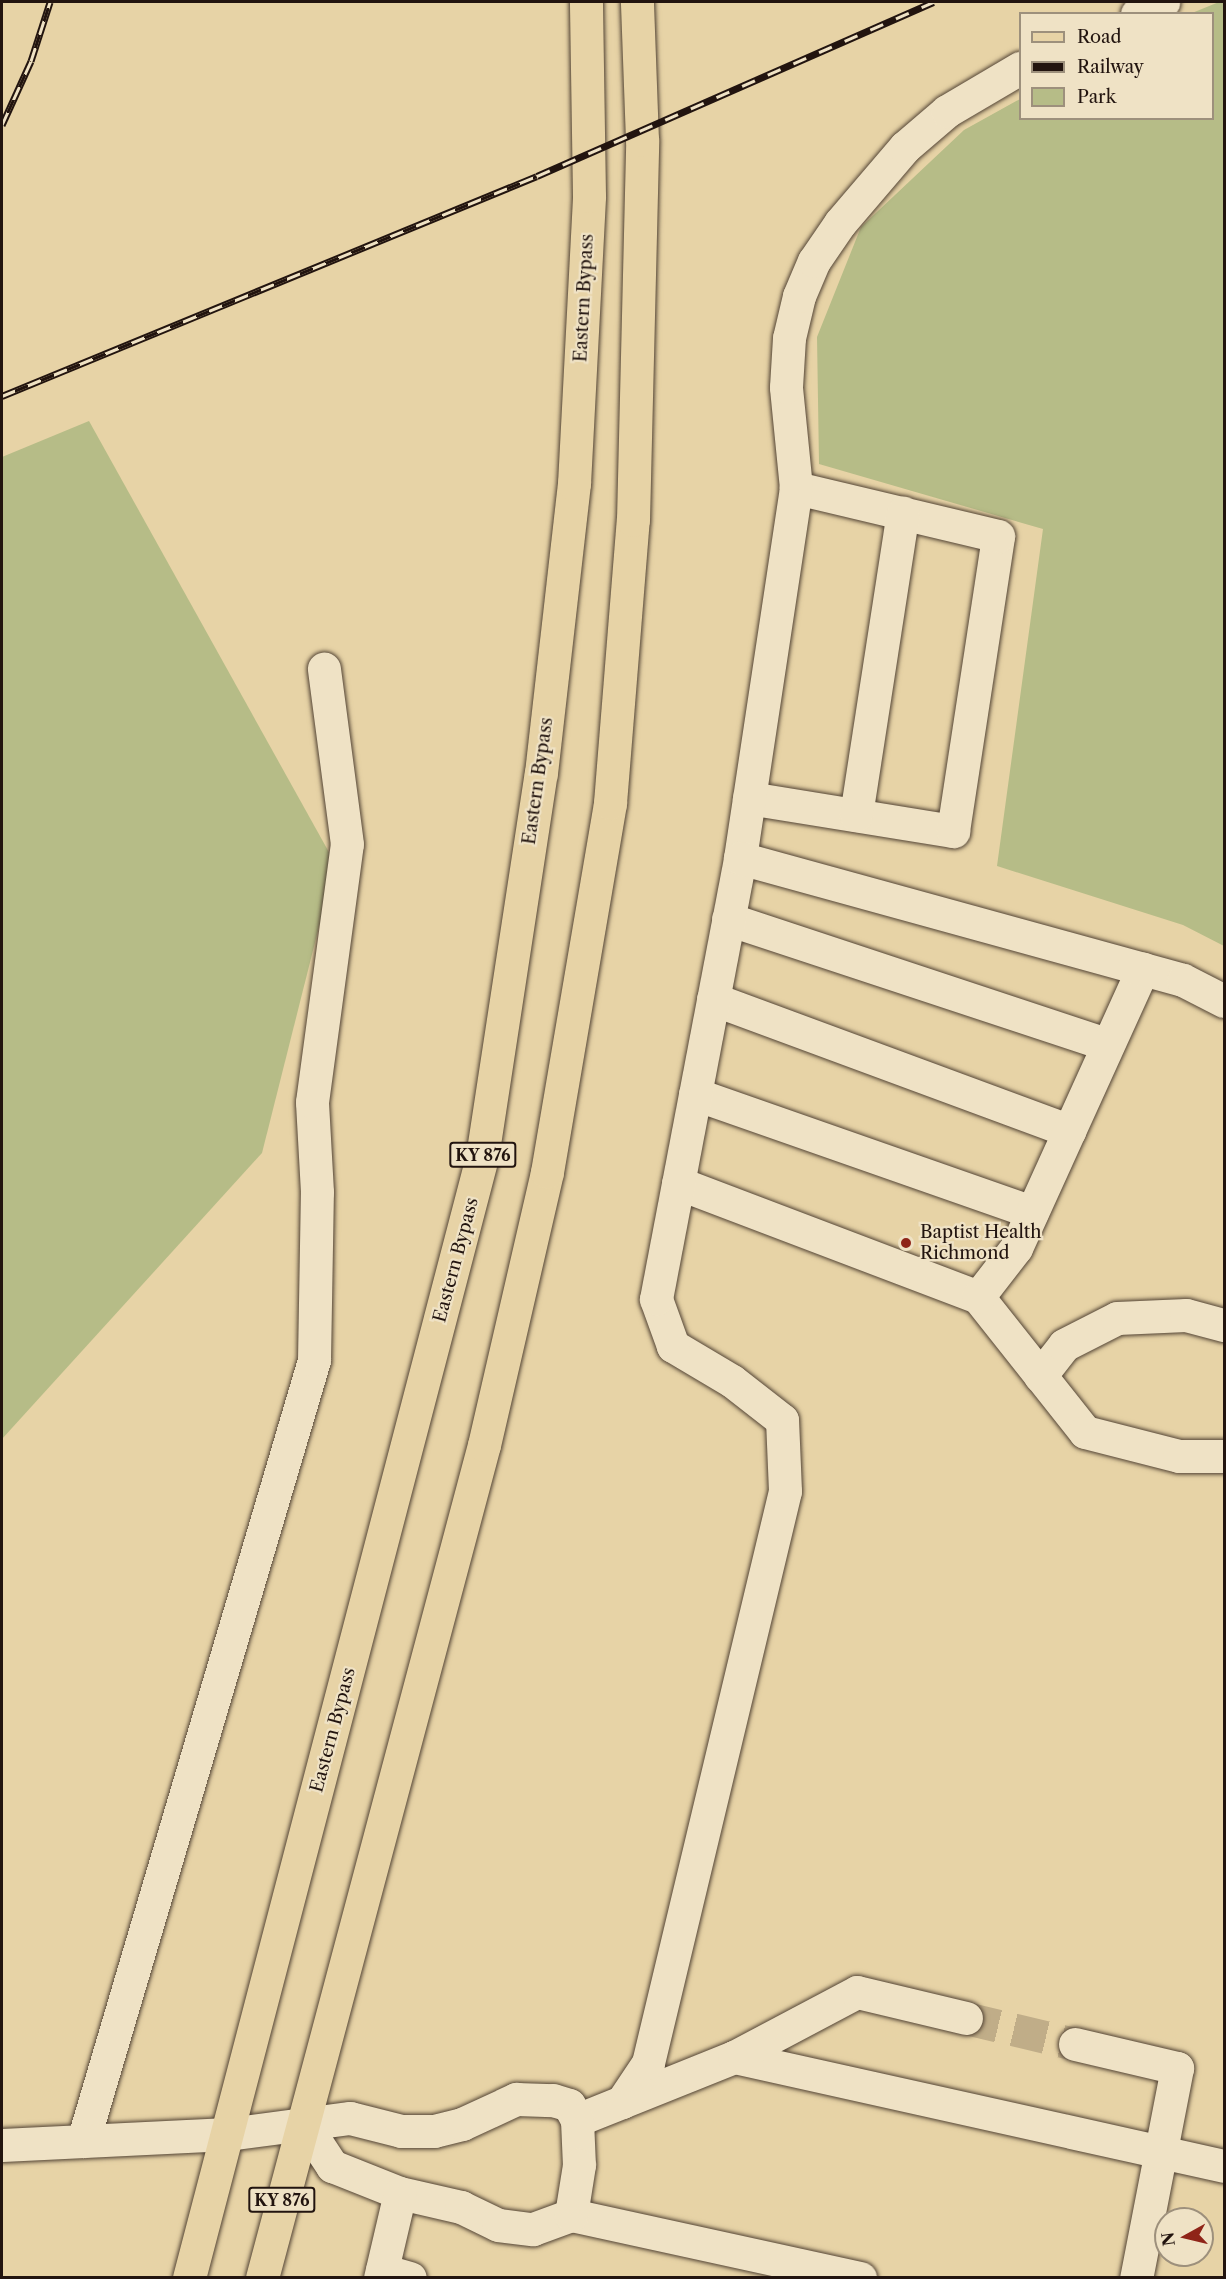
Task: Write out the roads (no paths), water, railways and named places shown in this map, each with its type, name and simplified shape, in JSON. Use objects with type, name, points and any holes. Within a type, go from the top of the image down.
[{"type":"main road","name":"Eastern Bypass","points":[[189,2277],[482,1157],[541,773],[574,484],[589,196],[586,2]]},
{"type":"main road","name":"KY 876","points":[[262,2277],[484,1445],[540,1206],[608,815],[633,520],[642,140],[637,2]]},
{"type":"street","points":[[1141,12],[1163,2]]},
{"type":"street","points":[[622,2102],[648,2063],[785,1491],[782,1420],[732,1381],[673,1346],[656,1299],[740,858],[796,488],[788,426],[789,338],[799,296],[814,261],[840,222],[905,147],[947,111],[1019,69]]},
{"type":"street","points":[[749,798],[953,831],[998,536],[796,488]]},
{"type":"street","points":[[856,815],[903,513]]},
{"type":"street","points":[[83,2141],[314,1360],[317,1192],[312,1102],[347,844],[324,669]]},
{"type":"street","points":[[740,858],[1183,980],[1224,1001]]},
{"type":"street","points":[[728,919],[1108,1045]]},
{"type":"street","points":[[978,1297],[1016,1248],[1143,969]]},
{"type":"street","points":[[713,999],[1069,1131]]},
{"type":"street","points":[[695,1094],[1032,1212]]},
{"type":"street","points":[[678,1184],[978,1297],[1085,1432],[1179,1456],[1224,1455]]},
{"type":"street","points":[[1040,1376],[1064,1345],[1117,1318],[1186,1315],[1224,1325]]},
{"type":"street","points":[[577,2120],[734,2057],[856,1992],[966,2018]]},
{"type":"street","points":[[1075,2044],[1177,2068],[1136,2277]]},
{"type":"street","points":[[734,2057],[1224,2166]]},
{"type":"street","points":[[2,2145],[228,2134],[303,2122],[350,2118],[401,2131],[434,2131],[462,2124],[516,2099],[553,2100],[569,2105],[577,2120],[579,2165],[571,2215]]},
{"type":"street","points":[[303,2122],[332,2166],[400,2193],[461,2206],[498,2225],[533,2229],[571,2215],[860,2277]]},
{"type":"street","points":[[390,2275],[400,2193]]},
{"type":"tunnel","points":[[966,2018],[1075,2044]]},
{"type":"railway","points":[[2,125],[31,61],[50,2]]},
{"type":"railway","points":[[2,396],[537,176],[933,2]]},
{"type":"place","name":"Baptist Health Richmond","points":[[906,1243]]}]
